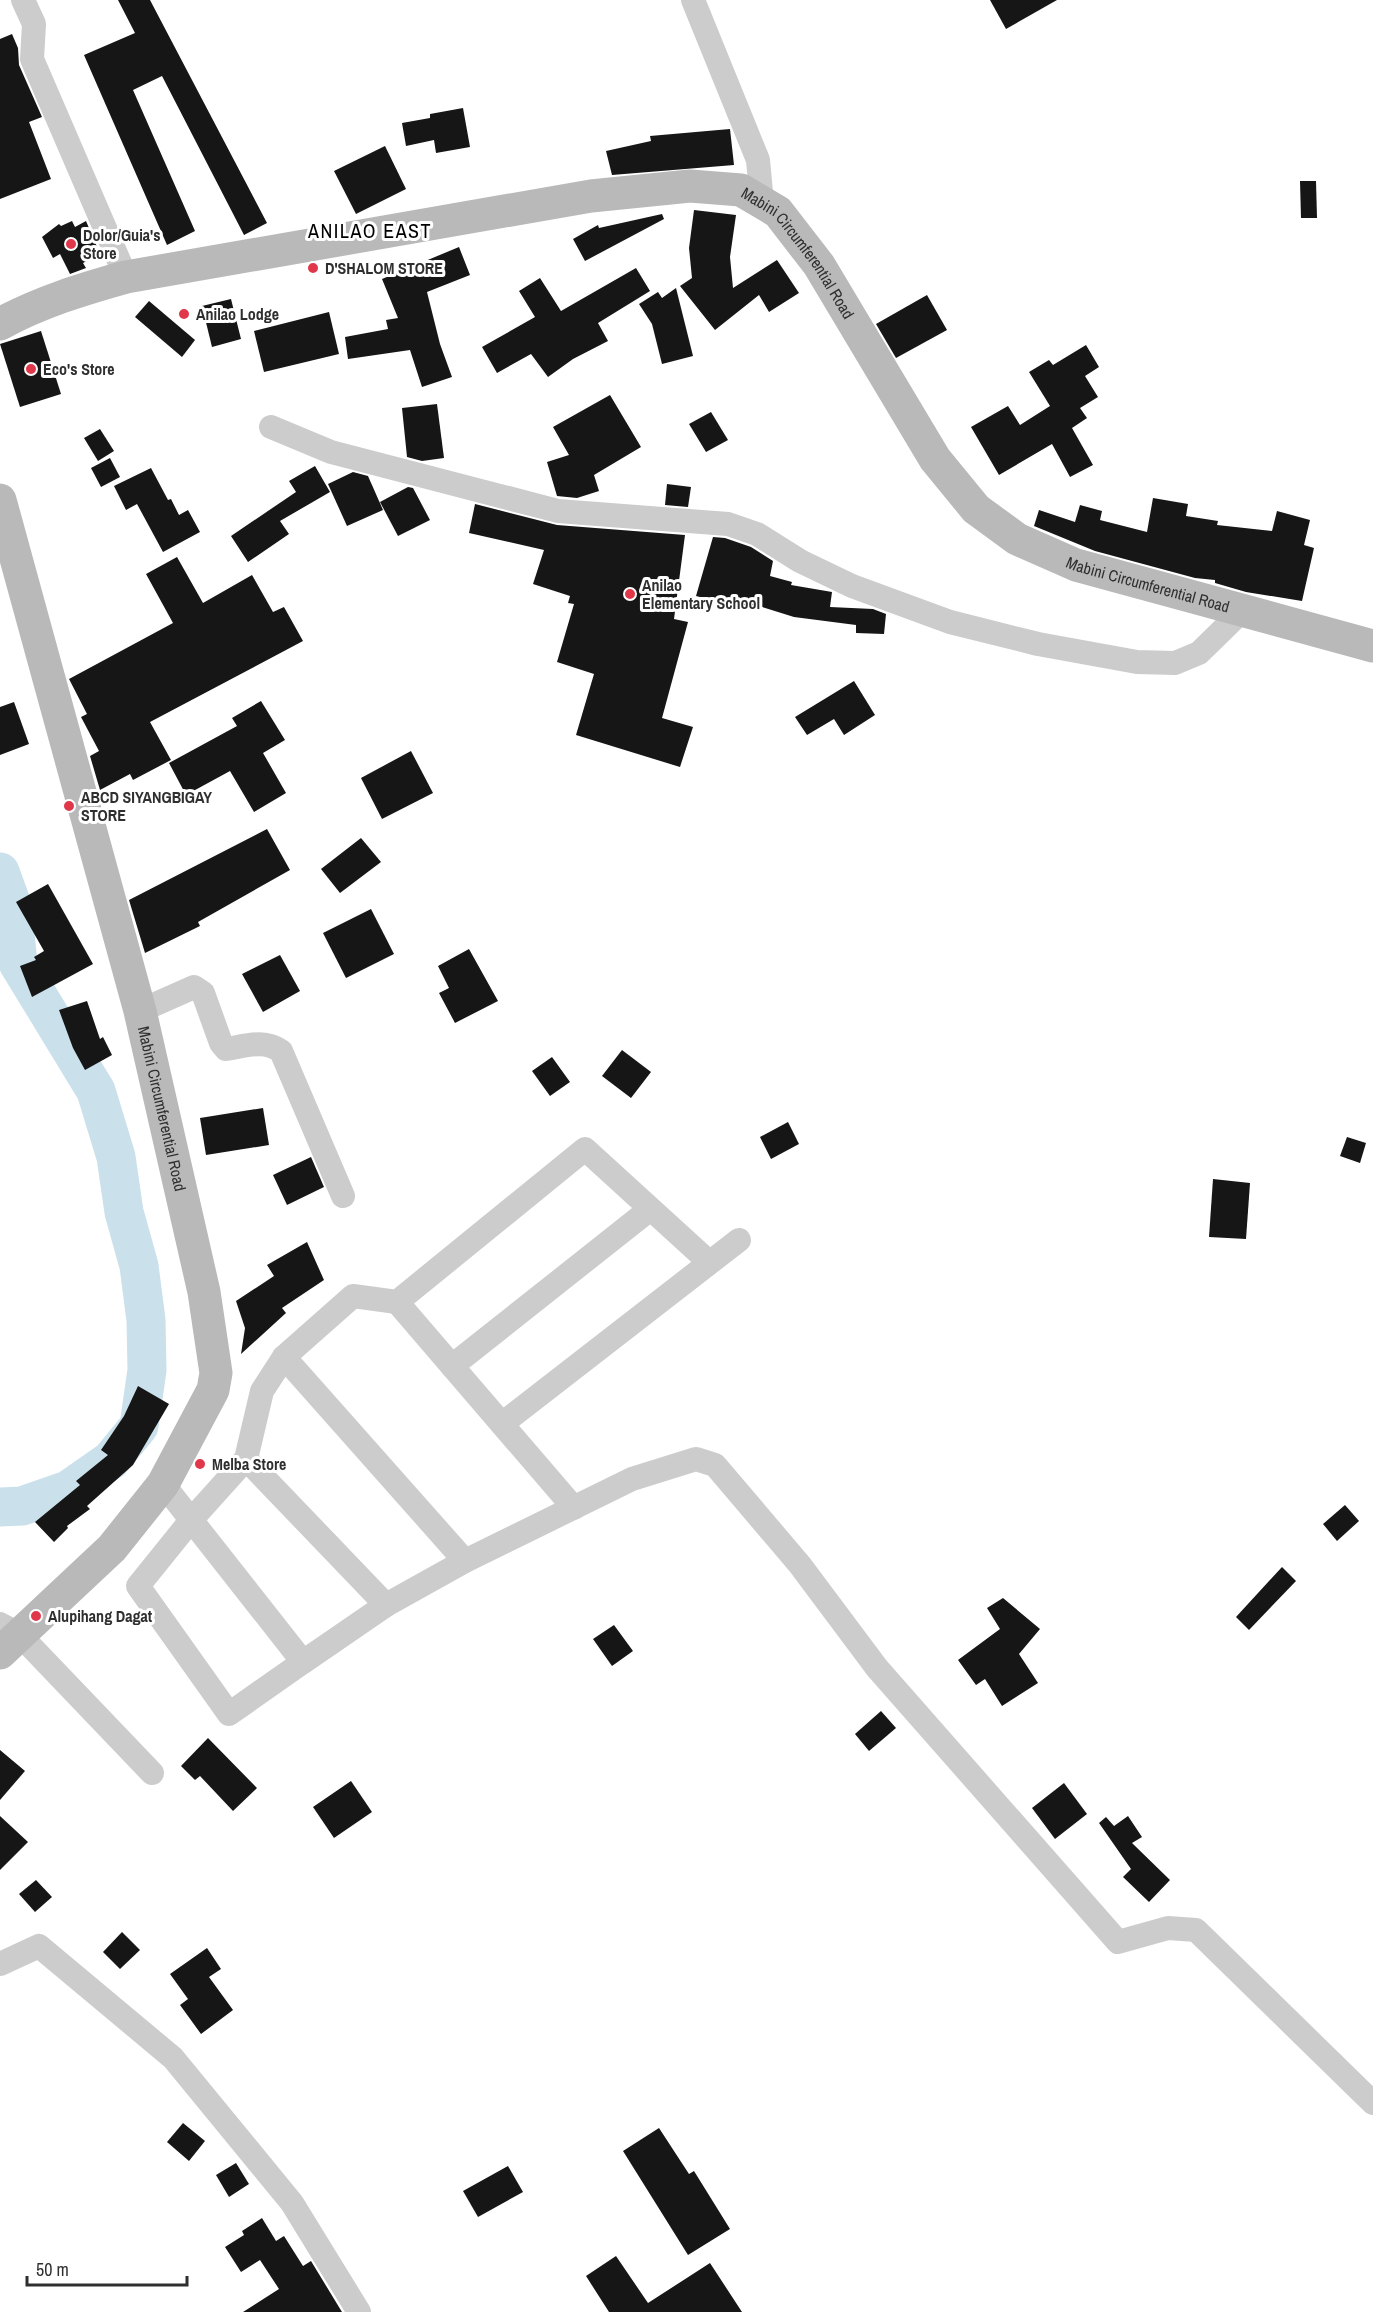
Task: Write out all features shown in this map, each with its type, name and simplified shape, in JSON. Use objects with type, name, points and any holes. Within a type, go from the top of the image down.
[{"type":"main road","name":"Mabini Circumferential Road","points":[[0,324],[20,313],[81,289],[126,277],[591,196],[690,186],[741,190],[778,212],[819,265],[935,459],[976,509],[1017,539],[1076,565],[1373,646]]},
{"type":"main road","name":"Mabini Circumferential Road","points":[[0,500],[140,1011],[204,1292],[216,1373],[213,1390],[163,1484],[112,1548],[6,1637]]},
{"type":"street","points":[[23,0],[34,24],[32,59],[126,277]]},
{"type":"street","points":[[693,0],[758,160],[762,203]]},
{"type":"street","points":[[271,427],[331,452],[558,511],[728,524],[757,534],[800,561],[852,586],[950,622],[1049,646],[1137,662],[1175,663],[1200,653],[1243,610]]},
{"type":"street","points":[[140,1011],[194,987],[202,993],[221,1043],[226,1049],[263,1043],[273,1045],[281,1051],[343,1196]]},
{"type":"street","points":[[397,1302],[585,1149],[649,1210],[709,1262]]},
{"type":"street","points":[[452,1366],[649,1210]]},
{"type":"street","points":[[502,1423],[739,1240]]},
{"type":"street","points":[[574,1508],[397,1302],[353,1296],[284,1357],[262,1391],[246,1459],[192,1519],[138,1586],[229,1714],[386,1605],[465,1561],[574,1508],[632,1479],[696,1459],[715,1465],[800,1565],[877,1668],[1118,1942],[1168,1928],[1196,1930],[1373,2103]]},
{"type":"street","points":[[284,1357],[465,1561]]},
{"type":"street","points":[[246,1459],[386,1605]]},
{"type":"street","points":[[163,1484],[303,1662]]},
{"type":"street","points":[[6,1637],[153,1773]]},
{"type":"street","points":[[0,1964],[39,1946],[173,2058],[292,2202],[359,2312]]},
{"type":"building","points":[[118,0],[150,0],[267,223],[244,235],[162,76],[133,90],[195,231],[167,245],[84,55],[135,33]]},
{"type":"building","points":[[990,0],[1057,0],[1006,29]]},
{"type":"building","points":[[12,34],[18,48],[19,65],[42,117],[29,122],[51,179],[0,199],[0,39]]},
{"type":"building","points":[[463,108],[470,147],[436,153],[434,140],[406,146],[402,123],[430,118],[430,114]]},
{"type":"building","points":[[730,129],[734,165],[612,175],[606,151],[651,141],[650,136]]},
{"type":"building","points":[[385,146],[406,189],[356,214],[334,171]]},
{"type":"building","points":[[1300,181],[1316,181],[1317,218],[1301,218]]},
{"type":"building","points":[[694,210],[736,215],[730,257],[733,288],[777,260],[799,293],[769,312],[759,295],[715,330],[680,286],[692,278],[689,248]]},
{"type":"building","points":[[662,214],[664,219],[585,261],[573,239],[598,225],[599,228]]},
{"type":"building","name":"Dolor/Guia's Store","points":[[72,221],[75,227],[86,221],[100,254],[83,263],[86,268],[70,274],[60,254],[53,258],[42,237],[59,224],[61,226]]},
{"type":"building","points":[[459,247],[470,275],[427,292],[440,344],[452,377],[422,387],[410,350],[348,359],[345,337],[388,329],[386,320],[398,318],[382,279]]},
{"type":"building","points":[[636,268],[650,291],[598,323],[608,341],[573,359],[548,377],[531,354],[497,373],[482,347],[535,317],[519,291],[540,278],[561,311]]},
{"type":"building","points":[[676,288],[693,356],[662,364],[652,324],[639,304],[658,292],[662,298]]},
{"type":"building","points":[[927,295],[947,330],[896,358],[876,324]]},
{"type":"building","points":[[231,299],[241,339],[212,347],[202,306]]},
{"type":"building","points":[[149,301],[195,340],[182,357],[135,317]]},
{"type":"building","points":[[329,312],[339,354],[264,372],[254,331]]},
{"type":"building","name":"Eco's Store","points":[[41,331],[61,394],[20,407],[0,344]]},
{"type":"building","points":[[1086,345],[1099,367],[1085,376],[1098,397],[1080,408],[1087,418],[1072,428],[1093,465],[1070,477],[1052,444],[999,475],[971,427],[1008,406],[1020,425],[1050,406],[1029,372],[1049,360],[1053,365]]},
{"type":"building","points":[[610,395],[641,447],[594,475],[599,491],[577,498],[557,496],[547,462],[569,455],[553,427]]},
{"type":"building","points":[[437,404],[444,458],[422,461],[407,457],[402,408]]},
{"type":"building","points":[[711,412],[728,440],[706,452],[689,424]]},
{"type":"building","points":[[100,429],[114,451],[98,461],[84,438]]},
{"type":"building","points":[[110,458],[120,477],[101,487],[91,468]]},
{"type":"building","points":[[315,466],[330,492],[280,521],[289,534],[248,562],[231,536],[296,492],[289,481]]},
{"type":"building","points":[[151,468],[179,515],[188,510],[200,532],[163,552],[137,504],[126,510],[114,486]]},
{"type":"building","points":[[353,472],[368,476],[383,510],[347,526],[328,484]]},
{"type":"building","points":[[667,484],[691,487],[688,507],[665,505]]},
{"type":"building","points":[[408,487],[413,488],[430,520],[398,536],[380,502]]},
{"type":"building","points":[[1153,498],[1188,504],[1186,516],[1218,521],[1217,525],[1272,531],[1277,511],[1310,520],[1304,545],[1314,548],[1302,601],[1246,592],[1215,583],[1215,580],[1195,578],[1095,551],[1034,526],[1039,510],[1075,522],[1080,505],[1102,511],[1100,520],[1147,532]]},
{"type":"building","points":[[475,504],[557,525],[685,535],[674,619],[688,622],[662,718],[693,727],[680,767],[576,735],[594,674],[557,662],[574,604],[568,603],[570,596],[533,584],[544,550],[469,533]]},
{"type":"building","points":[[713,537],[725,538],[751,547],[773,561],[770,576],[792,582],[791,585],[832,592],[830,607],[873,609],[886,614],[884,634],[856,633],[856,625],[794,617],[756,605],[754,611],[696,596]]},
{"type":"building","points":[[177,557],[203,603],[252,575],[273,612],[284,607],[303,641],[150,722],[171,760],[133,780],[130,774],[100,790],[90,756],[99,751],[81,717],[87,714],[69,679],[173,623],[146,574]]},
{"type":"building","points":[[854,681],[875,715],[844,735],[834,719],[807,735],[795,717]]},
{"type":"building","points":[[261,701],[285,740],[263,753],[286,793],[254,812],[230,771],[186,795],[169,763],[237,726],[232,718]]},
{"type":"building","points":[[14,702],[29,744],[0,755],[0,707]]},
{"type":"building","points":[[411,751],[433,793],[382,819],[361,778]]},
{"type":"building","points":[[267,829],[290,870],[198,922],[200,926],[145,953],[129,900]]},
{"type":"building","points":[[361,838],[381,862],[340,893],[321,869]]},
{"type":"building","points":[[48,884],[93,964],[32,997],[20,966],[36,960],[34,957],[44,951],[16,902]]},
{"type":"building","points":[[371,909],[394,954],[346,978],[323,933]]},
{"type":"building","points":[[469,949],[498,1001],[455,1023],[439,993],[449,988],[438,966]]},
{"type":"building","points":[[280,955],[300,991],[263,1012],[242,974]]},
{"type":"building","points":[[87,1001],[100,1039],[103,1037],[112,1055],[85,1070],[73,1048],[59,1010]]},
{"type":"building","points":[[622,1050],[651,1072],[631,1098],[602,1076]]},
{"type":"building","points":[[552,1057],[570,1082],[550,1096],[532,1071]]},
{"type":"building","points":[[263,1108],[269,1145],[206,1155],[200,1118]]},
{"type":"building","points":[[788,1122],[799,1144],[771,1159],[760,1137]]},
{"type":"building","points":[[1347,1137],[1366,1143],[1360,1163],[1340,1156]]},
{"type":"building","points":[[311,1157],[324,1187],[287,1205],[273,1175]]},
{"type":"building","points":[[1213,1179],[1250,1183],[1246,1239],[1209,1237]]},
{"type":"building","points":[[307,1242],[324,1280],[282,1308],[286,1313],[241,1354],[245,1328],[236,1301],[274,1276],[267,1265]]},
{"type":"building","points":[[138,1386],[169,1404],[133,1465],[87,1506],[90,1509],[67,1526],[68,1528],[54,1542],[35,1522],[80,1485],[76,1481],[108,1455],[101,1450],[124,1416]]},
{"type":"building","points":[[1345,1505],[1359,1521],[1337,1541],[1323,1524]]},
{"type":"building","points":[[1282,1567],[1296,1581],[1249,1630],[1236,1617]]},
{"type":"building","points":[[1003,1598],[1040,1629],[1019,1654],[1038,1683],[1002,1706],[985,1679],[976,1685],[958,1660],[1000,1629],[987,1608]]},
{"type":"building","points":[[614,1625],[633,1651],[612,1666],[593,1639]]},
{"type":"building","points":[[881,1711],[896,1728],[869,1751],[855,1734]]},
{"type":"building","points":[[208,1738],[257,1788],[233,1811],[200,1776],[195,1780],[181,1766]]},
{"type":"building","points":[[0,1750],[25,1771],[0,1800]]},
{"type":"building","points":[[351,1781],[372,1812],[334,1838],[313,1807]]},
{"type":"building","points":[[1064,1783],[1087,1814],[1055,1839],[1032,1808]]},
{"type":"building","points":[[0,1816],[28,1842],[0,1870]]},
{"type":"building","points":[[1128,1816],[1142,1837],[1132,1843],[1170,1880],[1149,1902],[1123,1877],[1131,1869],[1099,1823],[1106,1817],[1114,1826]]},
{"type":"building","points":[[36,1880],[52,1897],[35,1912],[19,1894]]},
{"type":"building","points":[[122,1932],[140,1950],[120,1969],[103,1952]]},
{"type":"building","points":[[207,1948],[221,1969],[209,1977],[233,2010],[201,2034],[180,2005],[188,1999],[170,1974]]},
{"type":"building","points":[[183,2123],[205,2141],[189,2161],[167,2142]]},
{"type":"building","points":[[659,2128],[689,2174],[694,2171],[730,2229],[688,2255],[623,2151]]},
{"type":"building","points":[[236,2163],[249,2184],[229,2197],[216,2175]]},
{"type":"building","points":[[508,2166],[523,2192],[478,2217],[463,2191]]},
{"type":"building","points":[[262,2218],[276,2241],[284,2236],[303,2266],[311,2261],[342,2312],[243,2312],[279,2289],[260,2260],[241,2272],[225,2247],[244,2235],[242,2231]]},
{"type":"building","points":[[616,2256],[648,2303],[710,2263],[742,2312],[609,2312],[586,2276]]},
{"type":"waterway","points":[[0,872],[12,905],[18,963],[96,1091],[116,1157],[124,1212],[139,1266],[146,1320],[147,1370],[139,1426],[111,1460],[68,1490],[22,1506],[0,1507]]},
{"type":"place","name":"Dolor/Guia's Store","points":[[71,244]]},
{"type":"place","name":"D'SHALOM STORE","points":[[313,268]]},
{"type":"place","name":"Anilao Lodge","points":[[184,314]]},
{"type":"place","name":"Eco's Store","points":[[31,369]]},
{"type":"place","name":"Anilao Elementary School","points":[[630,594]]},
{"type":"place","name":"ABCD SIYANGBIGAY STORE","points":[[69,806]]},
{"type":"place","name":"Melba Store","points":[[200,1464]]},
{"type":"place","name":"Alupihang Dagat","points":[[36,1616]]},
{"type":"district","name":"ANILAO EAST","points":[[370,231]]}]
